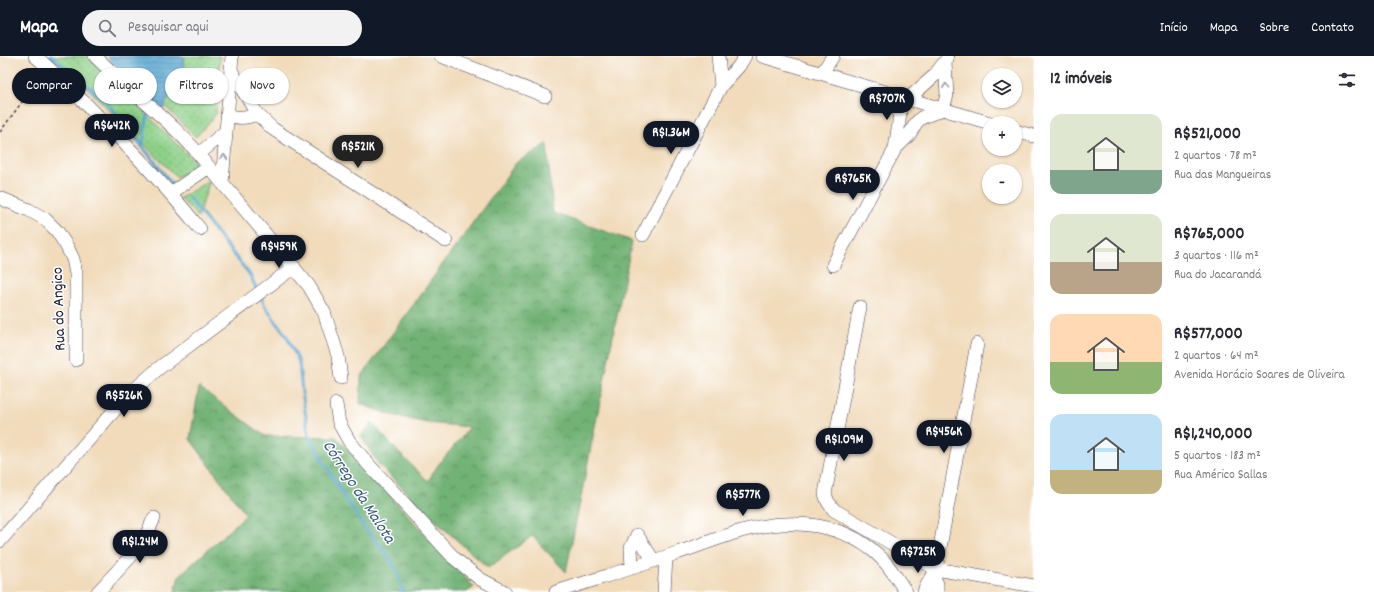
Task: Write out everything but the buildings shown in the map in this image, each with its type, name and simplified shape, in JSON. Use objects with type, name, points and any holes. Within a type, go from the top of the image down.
[{"type":"street","points":[[35,56],[114,131],[172,193],[200,229]]},
{"type":"street","points":[[95,56],[180,133],[309,286],[324,312],[338,356],[341,378]]},
{"type":"street","points":[[222,183],[232,56]]},
{"type":"street","points":[[441,56],[545,96]]},
{"type":"street","points":[[718,56],[721,86]]},
{"type":"street","points":[[644,236],[721,86],[739,66],[745,56]]},
{"type":"street","points":[[762,56],[982,121]]},
{"type":"street","points":[[822,73],[833,56]]},
{"type":"street","points":[[833,265],[895,149],[905,97],[934,76],[947,59]]},
{"type":"street","points":[[943,109],[947,95],[947,59]]},
{"type":"street","points":[[231,70],[258,114],[273,129],[446,241]]},
{"type":"street","points":[[895,149],[909,135],[922,118],[943,109]]},
{"type":"street","points":[[227,115],[239,118],[258,114]]},
{"type":"street","points":[[199,154],[226,131]]},
{"type":"street","points":[[1022,132],[1034,136]]},
{"type":"street","points":[[172,193],[209,167]]},
{"type":"street","name":"Rua do Angico","points":[[0,198],[29,210],[45,219],[57,231],[73,259],[76,274],[76,360]]},
{"type":"street","points":[[0,541],[127,396],[159,368],[264,291],[294,267]]},
{"type":"street","points":[[860,307],[825,494],[828,502],[834,510],[935,573],[1034,586]]},
{"type":"street","points":[[937,592],[935,573],[977,344]]},
{"type":"street","points":[[336,404],[339,423],[349,441],[368,464],[454,558],[480,579],[505,592]]},
{"type":"street","points":[[98,592],[143,543],[154,518]]},
{"type":"street","points":[[556,592],[745,530],[768,525],[809,524],[842,532],[860,542],[877,554],[889,567],[906,592]]},
{"type":"street","points":[[635,567],[637,535],[660,559],[664,592]]},
{"type":"street","points":[[924,592],[928,582],[935,573]]},
{"type":"path","points":[[0,132],[48,67]]},
{"type":"green space","points":[[47,56],[87,56],[99,68],[94,68],[94,95],[86,87],[86,68],[64,68]]},
{"type":"green space","points":[[114,56],[220,56],[219,68],[165,68],[165,104],[217,104],[216,114],[196,137],[157,98],[157,68],[126,68]]},
{"type":"green space","points":[[103,104],[136,104],[198,165],[177,177]]},
{"type":"green space","points":[[547,144],[553,213],[632,241],[566,572],[532,536],[488,568],[442,527],[379,465],[361,436],[372,423],[399,453],[428,481],[438,465],[470,427],[427,423],[392,415],[360,404],[361,377],[516,163]]},
{"type":"green space","points":[[210,180],[198,217],[180,198]]},
{"type":"green space","points":[[199,387],[265,436],[336,437],[474,587],[467,592],[175,592],[179,576],[246,515],[190,439]]},
{"type":"water","points":[[107,56],[183,56],[184,68],[165,68],[166,104],[164,108],[159,110],[153,104],[157,104],[157,68],[116,68]]},
{"type":"waterway","name":"Córrego da Malota","points":[[51,56],[105,100],[174,186]]},
{"type":"waterway","points":[[142,147],[148,114]]},
{"type":"waterway","name":"Córrego da Malota","points":[[188,197],[250,275],[257,290]]},
{"type":"waterway","name":"Córrego da Malota","points":[[261,297],[265,306],[287,337],[299,362],[309,436],[344,497],[366,529],[385,552],[395,568],[403,592]]}]
